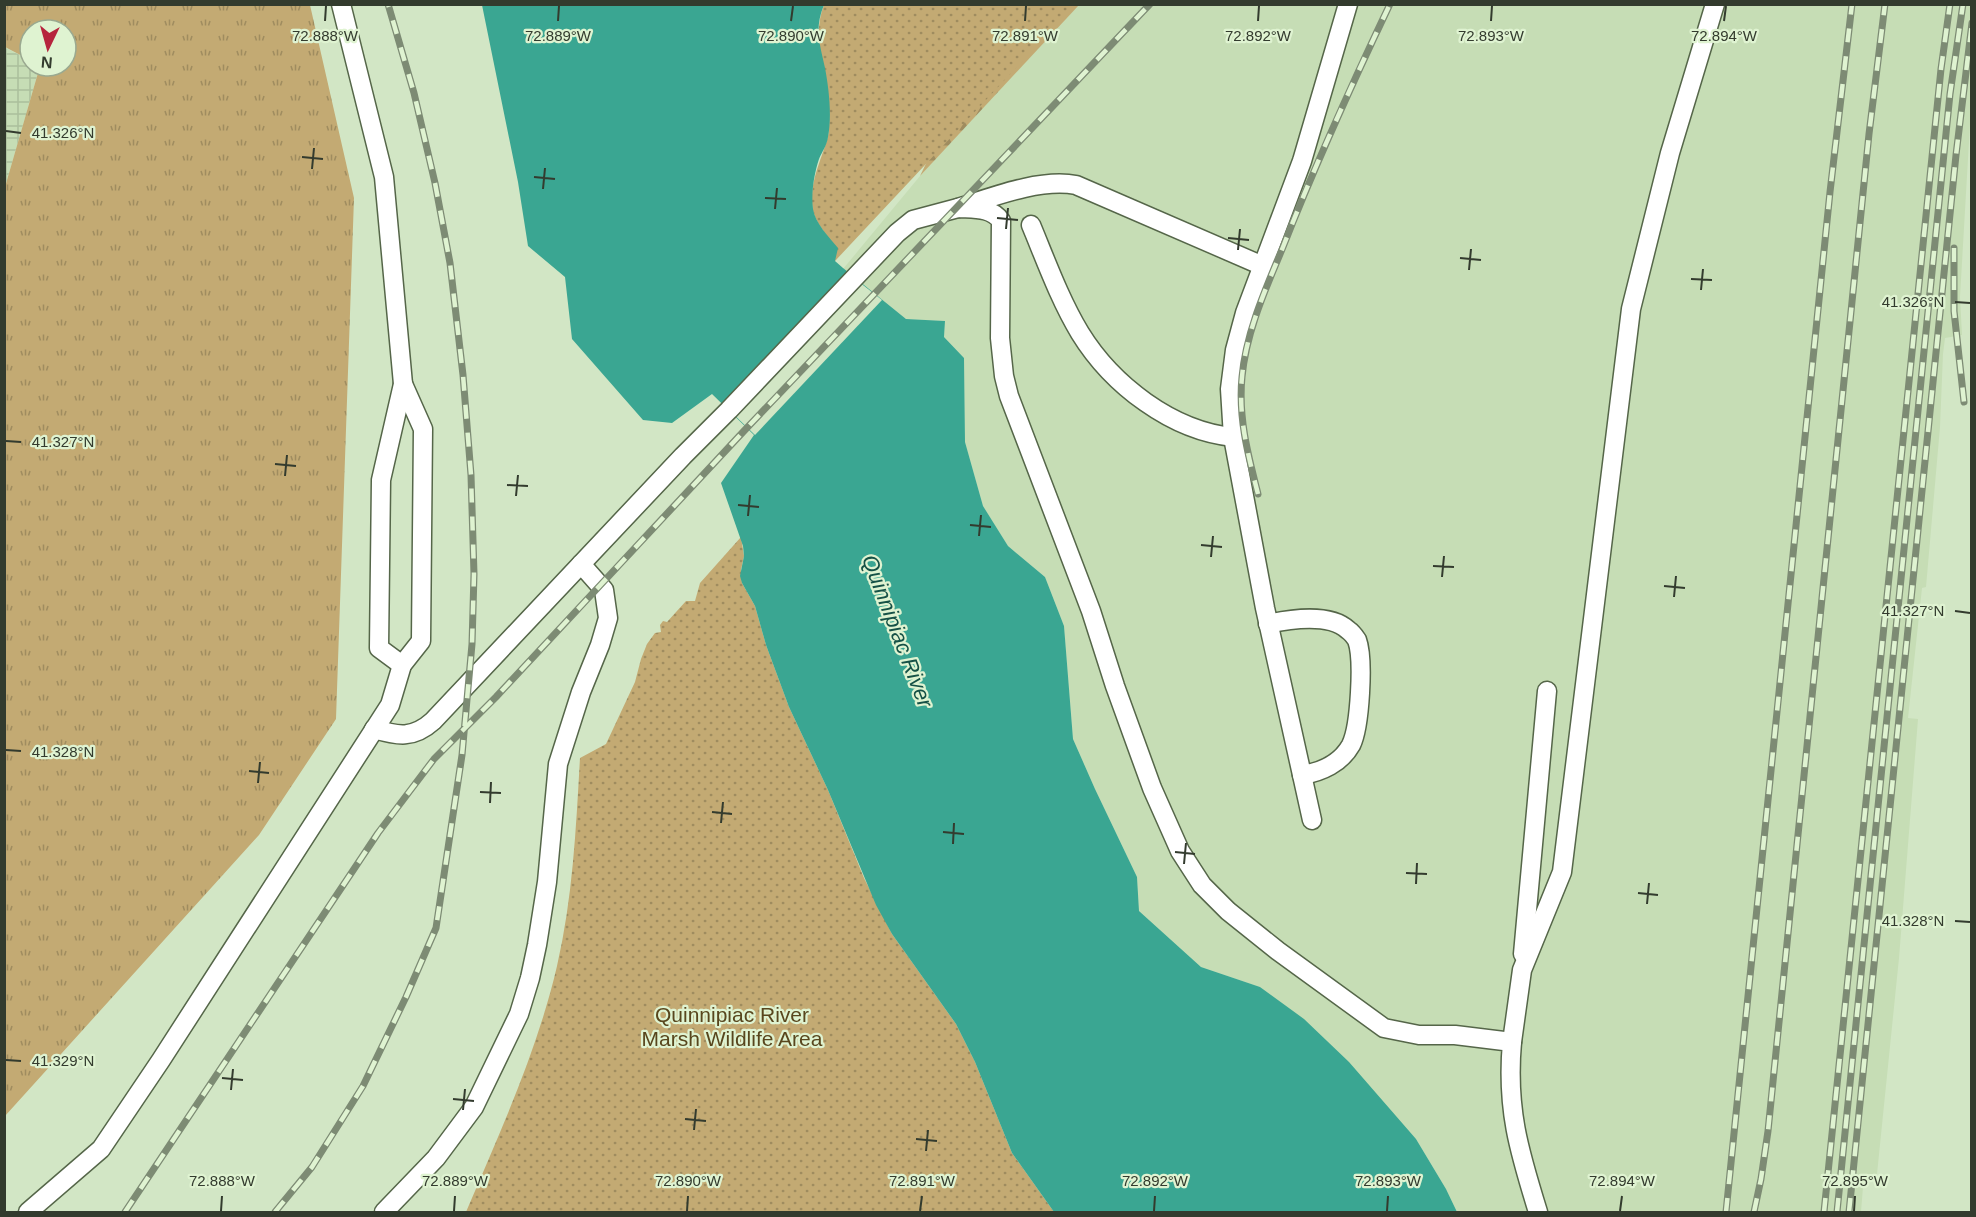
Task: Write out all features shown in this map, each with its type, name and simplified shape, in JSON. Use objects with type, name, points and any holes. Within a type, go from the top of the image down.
[{"type":"lane","points":[[341,4],[384,177],[403,384],[381,480],[379,648],[402,665]]},
{"type":"lane","points":[[1312,820],[1268,624],[1233,437],[1231,366],[1245,313],[1302,161],[1348,4]]},
{"type":"lane","points":[[1522,970],[1562,872],[1631,309],[1670,153],[1715,4]]},
{"type":"lane","points":[[374,729],[396,735],[413,734],[423,730],[905,225],[1024,189],[1070,184],[1263,266]]},
{"type":"lane","points":[[958,208],[989,211],[997,214],[1001,221],[1000,338],[1004,376],[1091,610],[1115,686],[1152,788],[1170,832],[1191,870],[1202,885],[1228,911],[1278,951],[1384,1028],[1419,1035],[1455,1035],[1512,1042]]},
{"type":"lane","points":[[1031,225],[1071,316],[1091,350],[1104,365],[1142,399],[1178,422],[1215,435],[1233,437]]},
{"type":"lane","points":[[28,1212],[101,1149],[390,705],[402,665],[422,641],[423,429],[403,384]]},
{"type":"lane","points":[[384,1212],[436,1158],[474,1107],[519,1014],[537,945],[545,892],[558,764],[608,618],[604,590],[581,564]]},
{"type":"lane","points":[[1268,624],[1304,619],[1338,623],[1347,629],[1356,640],[1360,677],[1355,731],[1350,746],[1331,766],[1318,772],[1302,775]]},
{"type":"lane","points":[[1538,1212],[1516,1142],[1512,1116],[1510,1063],[1522,970],[1546,691]]},
{"type":"shaded area","points":[[1076,5],[1971,5],[1971,107],[1960,297],[1962,335],[1945,338],[1943,354],[1940,427],[1926,587],[1922,588],[1908,718],[1918,719],[1899,958],[1877,1174],[1864,1174],[1861,1212],[1457,1212],[1416,1139],[1260,987],[1201,967],[1139,911],[1137,877],[1073,739],[1064,626],[1045,577],[1008,546],[983,506],[965,442],[964,358],[944,337],[945,321],[906,319],[843,269],[920,176]]},
{"type":"shaded area","points":[[4,47],[18,54],[18,78],[37,78],[5,187]]},
{"type":"green space","points":[[7,4],[310,5],[354,198],[336,719],[259,835],[5,1116],[5,187],[37,78],[78,78],[78,18],[18,18],[18,54],[5,47]]},
{"type":"green space","points":[[824,5],[1075,5],[835,261],[832,246],[815,218],[812,202],[813,184],[829,129],[828,95],[819,43],[820,18]]},
{"type":"green space","points":[[1036,5],[1079,5],[920,176],[972,68]]},
{"type":"green space","name":"Quinnipiac River Marsh Wildlife Area","points":[[741,537],[744,556],[741,570],[742,583],[755,606],[766,645],[789,707],[828,790],[864,878],[892,934],[956,1024],[975,1062],[1012,1153],[1054,1212],[466,1212],[528,1061],[549,998],[562,940],[570,888],[580,758],[606,744],[635,682],[647,644],[655,633],[661,632],[660,625],[663,621],[667,622],[686,601],[695,601],[700,583]]},
{"type":"water","name":"Quinnipiac River","points":[[482,5],[824,5],[819,22],[819,36],[828,85],[830,120],[826,146],[819,159],[814,177],[812,197],[814,214],[823,230],[838,248],[835,261],[906,319],[945,321],[944,337],[964,358],[965,442],[983,506],[1008,546],[1045,577],[1064,626],[1073,739],[1137,877],[1139,911],[1201,967],[1260,987],[1304,1019],[1349,1062],[1416,1139],[1457,1212],[1054,1212],[1012,1153],[975,1062],[956,1024],[892,934],[876,905],[828,790],[789,707],[766,645],[755,606],[742,583],[740,576],[744,556],[743,546],[721,483],[754,435],[712,394],[672,423],[643,420],[572,339],[565,277],[528,246],[518,182]]},
{"type":"pier","points":[[849,274],[882,300],[755,435],[726,407]]},
{"type":"railway","points":[[275,1212],[312,1167],[363,1086],[436,928],[462,755],[472,644],[474,574],[471,475],[463,375],[450,263],[435,183],[414,93],[388,4]]},
{"type":"railway","points":[[125,1212],[378,833],[434,759],[496,697],[743,432],[1150,4]]},
{"type":"railway","points":[[1258,494],[1247,450],[1241,407],[1244,360],[1252,327],[1308,186],[1390,4]]},
{"type":"railway","points":[[1726,1212],[1830,192],[1852,4]]},
{"type":"railway","points":[[1754,1212],[1768,1131],[1869,134],[1885,4]]},
{"type":"railway","points":[[1824,1212],[1941,69],[1950,4]]},
{"type":"railway","points":[[1837,1212],[1950,94],[1963,4]]},
{"type":"railway","points":[[1849,1212],[1956,155],[1972,23]]},
{"type":"railway","points":[[1954,248],[1954,311],[1964,402]]}]
